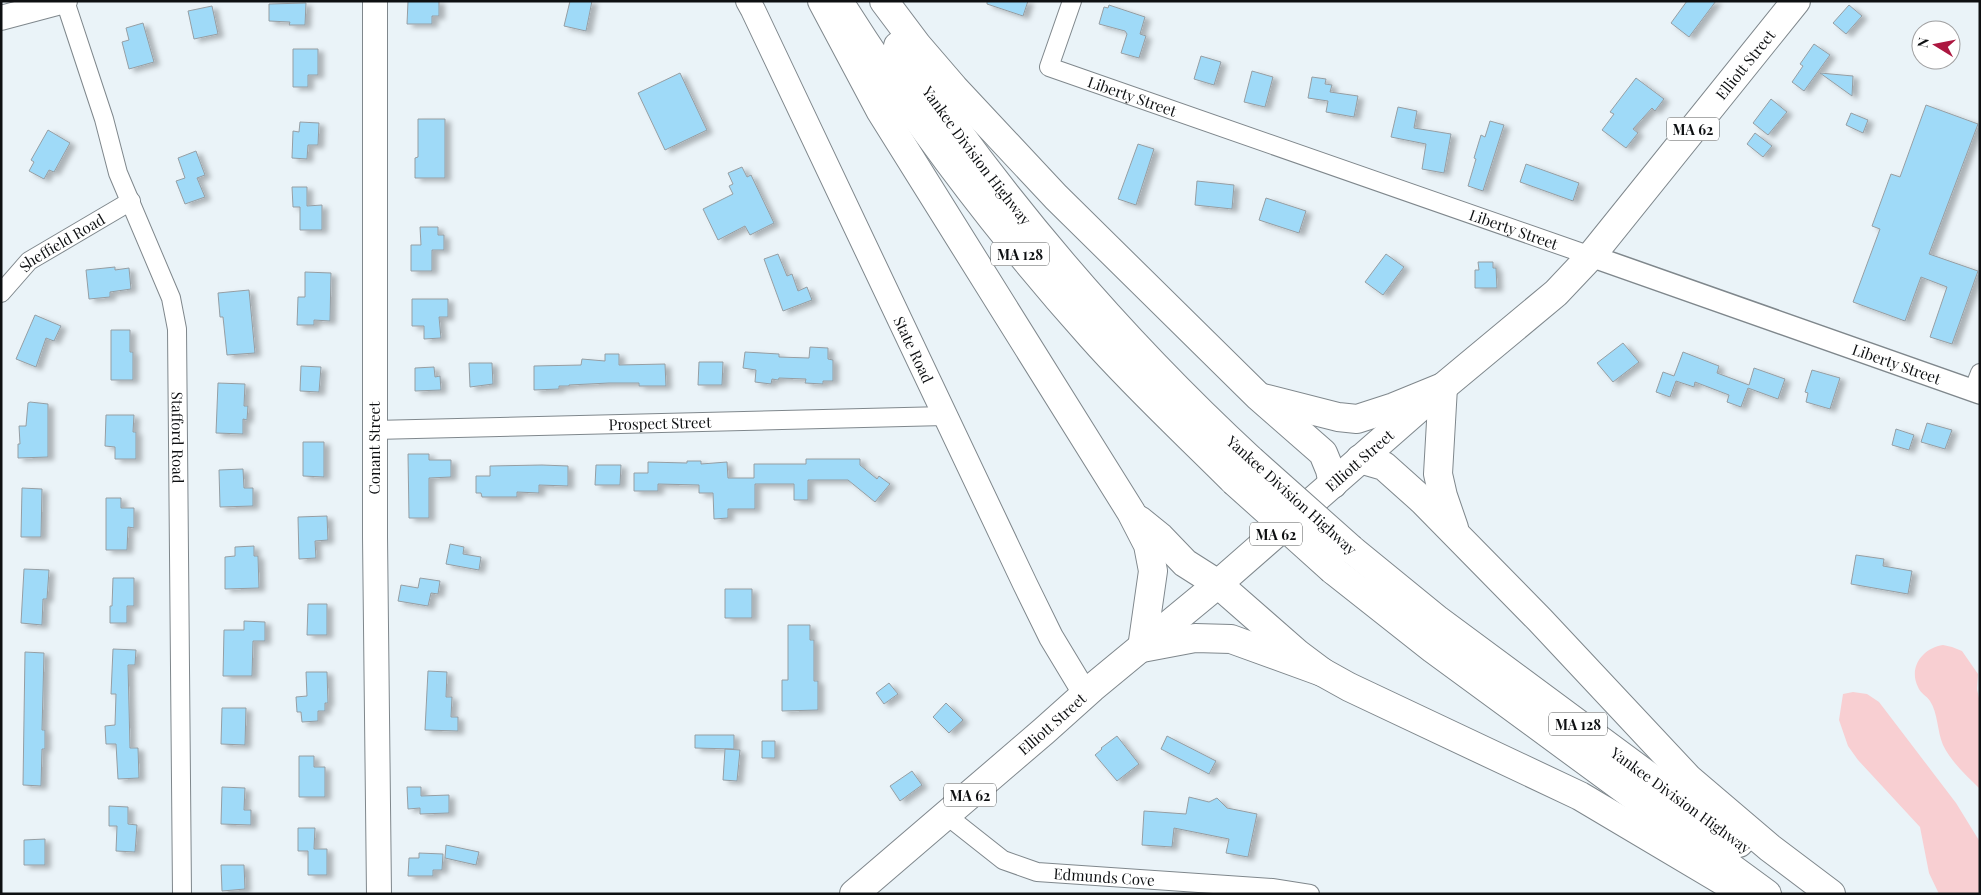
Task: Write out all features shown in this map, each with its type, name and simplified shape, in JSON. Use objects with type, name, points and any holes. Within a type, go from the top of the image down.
[{"type":"main road","points":[[1,18],[65,1]]},
{"type":"main road","name":"Conant Street","points":[[375,1],[374,430],[379,894]]},
{"type":"main road","name":"State Road","points":[[748,1],[1051,637],[1086,695]]},
{"type":"main road","points":[[822,1],[880,110],[1131,512],[1148,545],[1153,571],[1142,648],[1195,638],[1231,638],[1322,672],[1349,687],[1580,796],[1745,894]]},
{"type":"main road","name":"Yankee Division Highway","points":[[839,1],[947,160],[1014,247],[1127,375],[1234,481],[1333,570],[1392,618],[1767,894]]},
{"type":"main road","name":"Yankee Division Highway","points":[[869,1],[915,71],[966,143],[1048,249],[1159,372],[1251,460],[1351,549],[1438,620],[1808,894]]},
{"type":"main road","points":[[884,1],[923,52],[1056,197],[1259,397],[1323,453],[1333,484]]},
{"type":"main road","name":"Elliott Street","points":[[854,894],[1218,584],[1443,387],[1556,293],[1591,256],[1796,1]]},
{"type":"main road","points":[[1259,397],[1338,417],[1357,419],[1443,387],[1438,474],[1442,496],[1456,533]]},
{"type":"main road","points":[[1360,459],[1384,466],[1456,533],[1689,779],[1770,848],[1832,894]]},
{"type":"main road","points":[[1131,512],[1160,537],[1185,563],[1218,584],[1252,615],[1322,672]]},
{"type":"street","name":"Stafford Road","points":[[65,1],[104,119],[118,172],[171,298],[177,329],[182,894]]},
{"type":"street","name":"Liberty Street","points":[[1072,1],[1049,67],[1591,256],[1978,386]]},
{"type":"street","name":"Sheffield Road","points":[[1,294],[30,261],[131,201]]},
{"type":"street","name":"Prospect Street","points":[[374,430],[945,416]]},
{"type":"street","name":"Edmunds Cove","points":[[946,815],[1003,860],[1037,872],[1272,888],[1310,894]]},
{"type":"shaded area","points":[[1943,645],[1962,651],[1978,674],[1980,789],[1951,758],[1943,745],[1933,706],[1919,689],[1915,680],[1916,666],[1919,660],[1929,650]]},
{"type":"shaded area","points":[[1853,692],[1867,694],[1879,702],[1956,803],[1980,842],[1980,894],[1939,894],[1929,873],[1920,827],[1858,760],[1848,746],[1839,720],[1843,694]]},
{"type":"building","points":[[408,1],[439,1],[439,16],[432,16],[432,24],[407,24]]},
{"type":"building","points":[[570,1],[592,1],[586,31],[564,26]]},
{"type":"building","points":[[987,1],[1028,1],[1023,16],[987,4]]},
{"type":"building","points":[[1687,1],[1716,1],[1689,37],[1671,23]]},
{"type":"building","points":[[306,3],[305,25],[289,25],[290,22],[269,21],[269,4]]},
{"type":"building","points":[[1109,5],[1145,17],[1140,34],[1146,36],[1139,58],[1121,53],[1127,34],[1125,31],[1099,24],[1104,7],[1108,8]]},
{"type":"building","points":[[1849,5],[1862,16],[1846,34],[1833,23]]},
{"type":"building","points":[[212,6],[218,34],[194,39],[188,11]]},
{"type":"building","points":[[143,23],[154,62],[129,69],[122,42],[129,40],[126,28]]},
{"type":"building","points":[[1814,44],[1830,55],[1804,91],[1792,82],[1803,66],[1800,64]]},
{"type":"building","points":[[293,49],[318,49],[318,75],[308,75],[308,87],[293,87]]},
{"type":"building","points":[[1201,56],[1221,62],[1214,85],[1194,79]]},
{"type":"building","points":[[1252,71],[1273,77],[1265,107],[1244,102]]},
{"type":"building","points":[[680,73],[707,130],[665,150],[638,93]]},
{"type":"building","points":[[1820,73],[1853,76],[1852,96]]},
{"type":"building","points":[[1312,77],[1326,79],[1325,84],[1332,85],[1330,92],[1358,96],[1354,117],[1326,112],[1328,101],[1308,98]]},
{"type":"building","points":[[1636,78],[1664,99],[1655,111],[1652,108],[1633,129],[1638,133],[1626,148],[1602,130],[1614,114],[1610,112]]},
{"type":"building","points":[[1771,99],[1787,112],[1768,135],[1753,123]]},
{"type":"building","points":[[1926,105],[1978,124],[1929,254],[1978,271],[1952,344],[1930,337],[1947,287],[1921,277],[1905,321],[1853,302],[1880,229],[1872,226],[1891,174],[1900,177]]},
{"type":"building","points":[[1398,107],[1417,111],[1414,128],[1451,134],[1444,173],[1422,169],[1426,144],[1391,137]]},
{"type":"building","points":[[1851,113],[1868,120],[1863,133],[1846,125]]},
{"type":"building","points":[[418,119],[445,119],[445,178],[415,178],[415,158],[418,157]]},
{"type":"building","points":[[1490,121],[1504,125],[1483,191],[1468,186],[1481,135],[1485,137]]},
{"type":"building","points":[[300,122],[319,123],[318,145],[308,145],[307,159],[292,158],[293,131],[299,132]]},
{"type":"building","points":[[48,130],[70,143],[54,172],[49,170],[44,179],[29,171],[34,162],[31,160]]},
{"type":"building","points":[[1755,133],[1772,146],[1763,157],[1747,144]]},
{"type":"building","points":[[1138,144],[1154,149],[1136,205],[1118,199]]},
{"type":"building","points":[[196,151],[205,175],[197,178],[205,197],[185,204],[176,181],[185,178],[178,158]]},
{"type":"building","points":[[1526,164],[1579,183],[1573,201],[1520,182]]},
{"type":"building","points":[[742,167],[747,177],[751,175],[774,223],[750,235],[745,226],[718,240],[703,209],[733,194],[729,186],[733,184],[728,173]]},
{"type":"building","points":[[1197,181],[1234,185],[1232,209],[1195,205]]},
{"type":"building","points":[[292,187],[307,187],[307,206],[322,205],[322,230],[300,230],[300,207],[293,207]]},
{"type":"building","points":[[1266,198],[1306,211],[1299,233],[1259,220]]},
{"type":"building","points":[[420,227],[438,227],[438,235],[444,235],[444,250],[432,250],[432,271],[411,271],[411,245],[421,245]]},
{"type":"building","points":[[778,254],[787,276],[792,274],[798,291],[807,287],[812,300],[783,311],[764,259]]},
{"type":"building","points":[[1386,254],[1404,267],[1383,295],[1365,282]]},
{"type":"building","points":[[1478,262],[1493,262],[1493,268],[1496,268],[1497,288],[1475,288],[1475,270],[1479,270]]},
{"type":"building","points":[[115,267],[115,270],[129,268],[131,289],[110,292],[110,297],[89,299],[86,270]]},
{"type":"building","points":[[305,272],[331,273],[330,321],[314,320],[314,325],[297,325],[298,297],[305,297]]},
{"type":"building","points":[[249,290],[255,353],[227,355],[223,317],[220,317],[218,293]]},
{"type":"building","points":[[412,299],[448,299],[448,317],[439,317],[441,338],[424,339],[424,326],[412,326]]},
{"type":"building","points":[[35,315],[61,326],[54,341],[46,338],[36,367],[16,359]]},
{"type":"building","points":[[111,330],[130,330],[130,352],[133,352],[133,380],[111,380]]},
{"type":"building","points":[[1623,343],[1639,362],[1613,382],[1597,363]]},
{"type":"building","points":[[810,347],[828,348],[828,359],[833,360],[833,381],[823,381],[823,384],[805,383],[806,379],[779,378],[778,380],[772,379],[771,384],[755,382],[756,370],[743,368],[745,352],[779,354],[779,357],[809,358]]},
{"type":"building","points":[[1683,352],[1719,366],[1717,373],[1749,385],[1754,368],[1785,379],[1778,399],[1748,388],[1741,407],[1727,402],[1729,395],[1695,382],[1694,387],[1676,381],[1670,397],[1656,392],[1663,372],[1674,376]]},
{"type":"building","points":[[605,354],[619,354],[619,365],[665,364],[666,386],[639,386],[639,383],[609,383],[569,385],[559,386],[559,389],[534,390],[534,366],[581,365],[582,359],[605,361]]},
{"type":"building","points":[[699,362],[723,362],[722,385],[698,385]]},
{"type":"building","points":[[469,363],[492,363],[493,384],[470,387]]},
{"type":"building","points":[[301,366],[321,367],[319,392],[300,391]]},
{"type":"building","points":[[434,367],[435,377],[440,376],[441,390],[415,391],[415,368]]},
{"type":"building","points":[[1812,370],[1840,378],[1830,409],[1806,402],[1808,393],[1805,392]]},
{"type":"building","points":[[218,383],[245,384],[244,406],[248,406],[247,420],[243,419],[243,434],[216,433]]},
{"type":"building","points":[[28,403],[48,404],[48,457],[18,458],[18,444],[20,444],[19,426],[26,426]]},
{"type":"building","points":[[106,415],[134,415],[133,432],[136,432],[136,459],[115,459],[115,447],[105,446]]},
{"type":"building","points":[[1927,423],[1952,430],[1945,449],[1921,442]]},
{"type":"building","points":[[1896,429],[1914,435],[1909,450],[1892,445]]},
{"type":"building","points":[[303,442],[324,442],[324,477],[303,476]]},
{"type":"building","points":[[408,454],[429,454],[429,460],[451,460],[451,477],[429,478],[429,518],[409,518]]},
{"type":"building","points":[[806,459],[860,459],[860,465],[877,479],[879,476],[890,484],[875,502],[848,480],[808,480],[808,500],[794,500],[794,484],[755,484],[755,509],[728,509],[728,518],[714,519],[713,493],[699,493],[699,485],[658,484],[658,491],[634,491],[634,473],[648,473],[648,462],[687,463],[687,461],[701,461],[701,464],[727,462],[728,478],[754,478],[754,464],[806,464]]},
{"type":"building","points":[[596,465],[621,465],[620,485],[595,485]]},
{"type":"building","points":[[490,466],[568,466],[568,486],[539,485],[539,493],[517,492],[517,497],[482,497],[481,493],[476,493],[476,476],[490,476]]},
{"type":"building","points":[[243,469],[244,488],[253,488],[253,506],[220,507],[219,470]]},
{"type":"building","points":[[22,488],[42,489],[41,537],[21,537]]},
{"type":"building","points":[[106,498],[121,498],[121,508],[134,508],[134,528],[128,527],[127,550],[106,550]]},
{"type":"building","points":[[327,516],[328,540],[315,541],[316,558],[299,559],[298,517]]},
{"type":"building","points":[[450,544],[464,547],[463,554],[481,557],[479,570],[446,564]]},
{"type":"building","points":[[254,546],[254,556],[258,556],[259,588],[225,589],[225,557],[235,556],[235,547]]},
{"type":"building","points":[[1856,555],[1884,559],[1883,566],[1912,571],[1908,594],[1851,584]]},
{"type":"building","points":[[24,569],[49,570],[47,599],[43,599],[42,625],[21,623]]},
{"type":"building","points":[[113,578],[134,578],[134,606],[127,606],[127,623],[110,623]]},
{"type":"building","points":[[420,578],[440,581],[438,594],[431,593],[428,606],[398,601],[401,585],[418,588]]},
{"type":"building","points":[[725,589],[752,589],[752,618],[725,618]]},
{"type":"building","points":[[308,604],[327,604],[327,635],[307,635]]},
{"type":"building","points":[[244,621],[265,622],[265,641],[253,641],[252,676],[223,676],[224,630],[244,630]]},
{"type":"building","points":[[788,625],[810,625],[810,640],[814,640],[814,681],[818,681],[818,710],[782,711],[782,680],[788,680]]},
{"type":"building","points":[[113,649],[136,650],[135,665],[128,665],[130,748],[138,748],[139,778],[118,779],[116,744],[106,744],[105,726],[115,725],[116,694],[111,694]]},
{"type":"building","points":[[25,652],[44,653],[42,730],[45,730],[45,749],[42,749],[41,786],[23,785]]},
{"type":"building","points":[[428,671],[447,672],[446,697],[452,697],[451,717],[458,717],[458,731],[425,730]]},
{"type":"building","points":[[306,672],[327,672],[328,703],[325,703],[325,711],[318,711],[318,721],[302,722],[301,712],[297,712],[296,697],[307,696]]},
{"type":"building","points":[[889,683],[898,694],[884,704],[876,693]]},
{"type":"building","points":[[946,703],[963,720],[949,733],[933,717]]},
{"type":"building","points":[[222,708],[246,708],[245,745],[221,744]]},
{"type":"building","points":[[695,735],[734,735],[734,749],[695,748]]},
{"type":"building","points":[[1117,736],[1139,764],[1117,781],[1095,755]]},
{"type":"building","points":[[1167,736],[1216,761],[1209,774],[1161,749]]},
{"type":"building","points":[[762,741],[775,741],[775,758],[762,758]]},
{"type":"building","points":[[725,749],[740,750],[737,781],[723,780]]},
{"type":"building","points":[[299,756],[314,756],[314,767],[325,767],[325,797],[299,797]]},
{"type":"building","points":[[912,771],[922,785],[900,801],[890,786]]},
{"type":"building","points":[[222,787],[245,788],[244,810],[251,810],[251,825],[221,824]]},
{"type":"building","points":[[407,787],[421,787],[421,796],[449,795],[449,813],[420,814],[420,808],[408,809]]},
{"type":"building","points":[[1189,797],[1209,802],[1217,798],[1227,808],[1257,814],[1248,857],[1226,853],[1229,839],[1174,828],[1172,847],[1142,845],[1144,811],[1186,814]]},
{"type":"building","points":[[109,806],[128,807],[128,824],[137,825],[135,852],[116,851],[117,826],[109,826]]},
{"type":"building","points":[[298,828],[315,828],[314,849],[327,849],[327,875],[308,875],[308,851],[298,851]]},
{"type":"building","points":[[45,839],[45,865],[24,865],[24,840]]},
{"type":"building","points":[[446,845],[479,852],[476,865],[445,858]]},
{"type":"building","points":[[419,853],[443,854],[442,870],[433,870],[433,876],[408,876],[409,858],[419,858]]},
{"type":"building","points":[[221,865],[244,865],[245,889],[222,891]]}]
